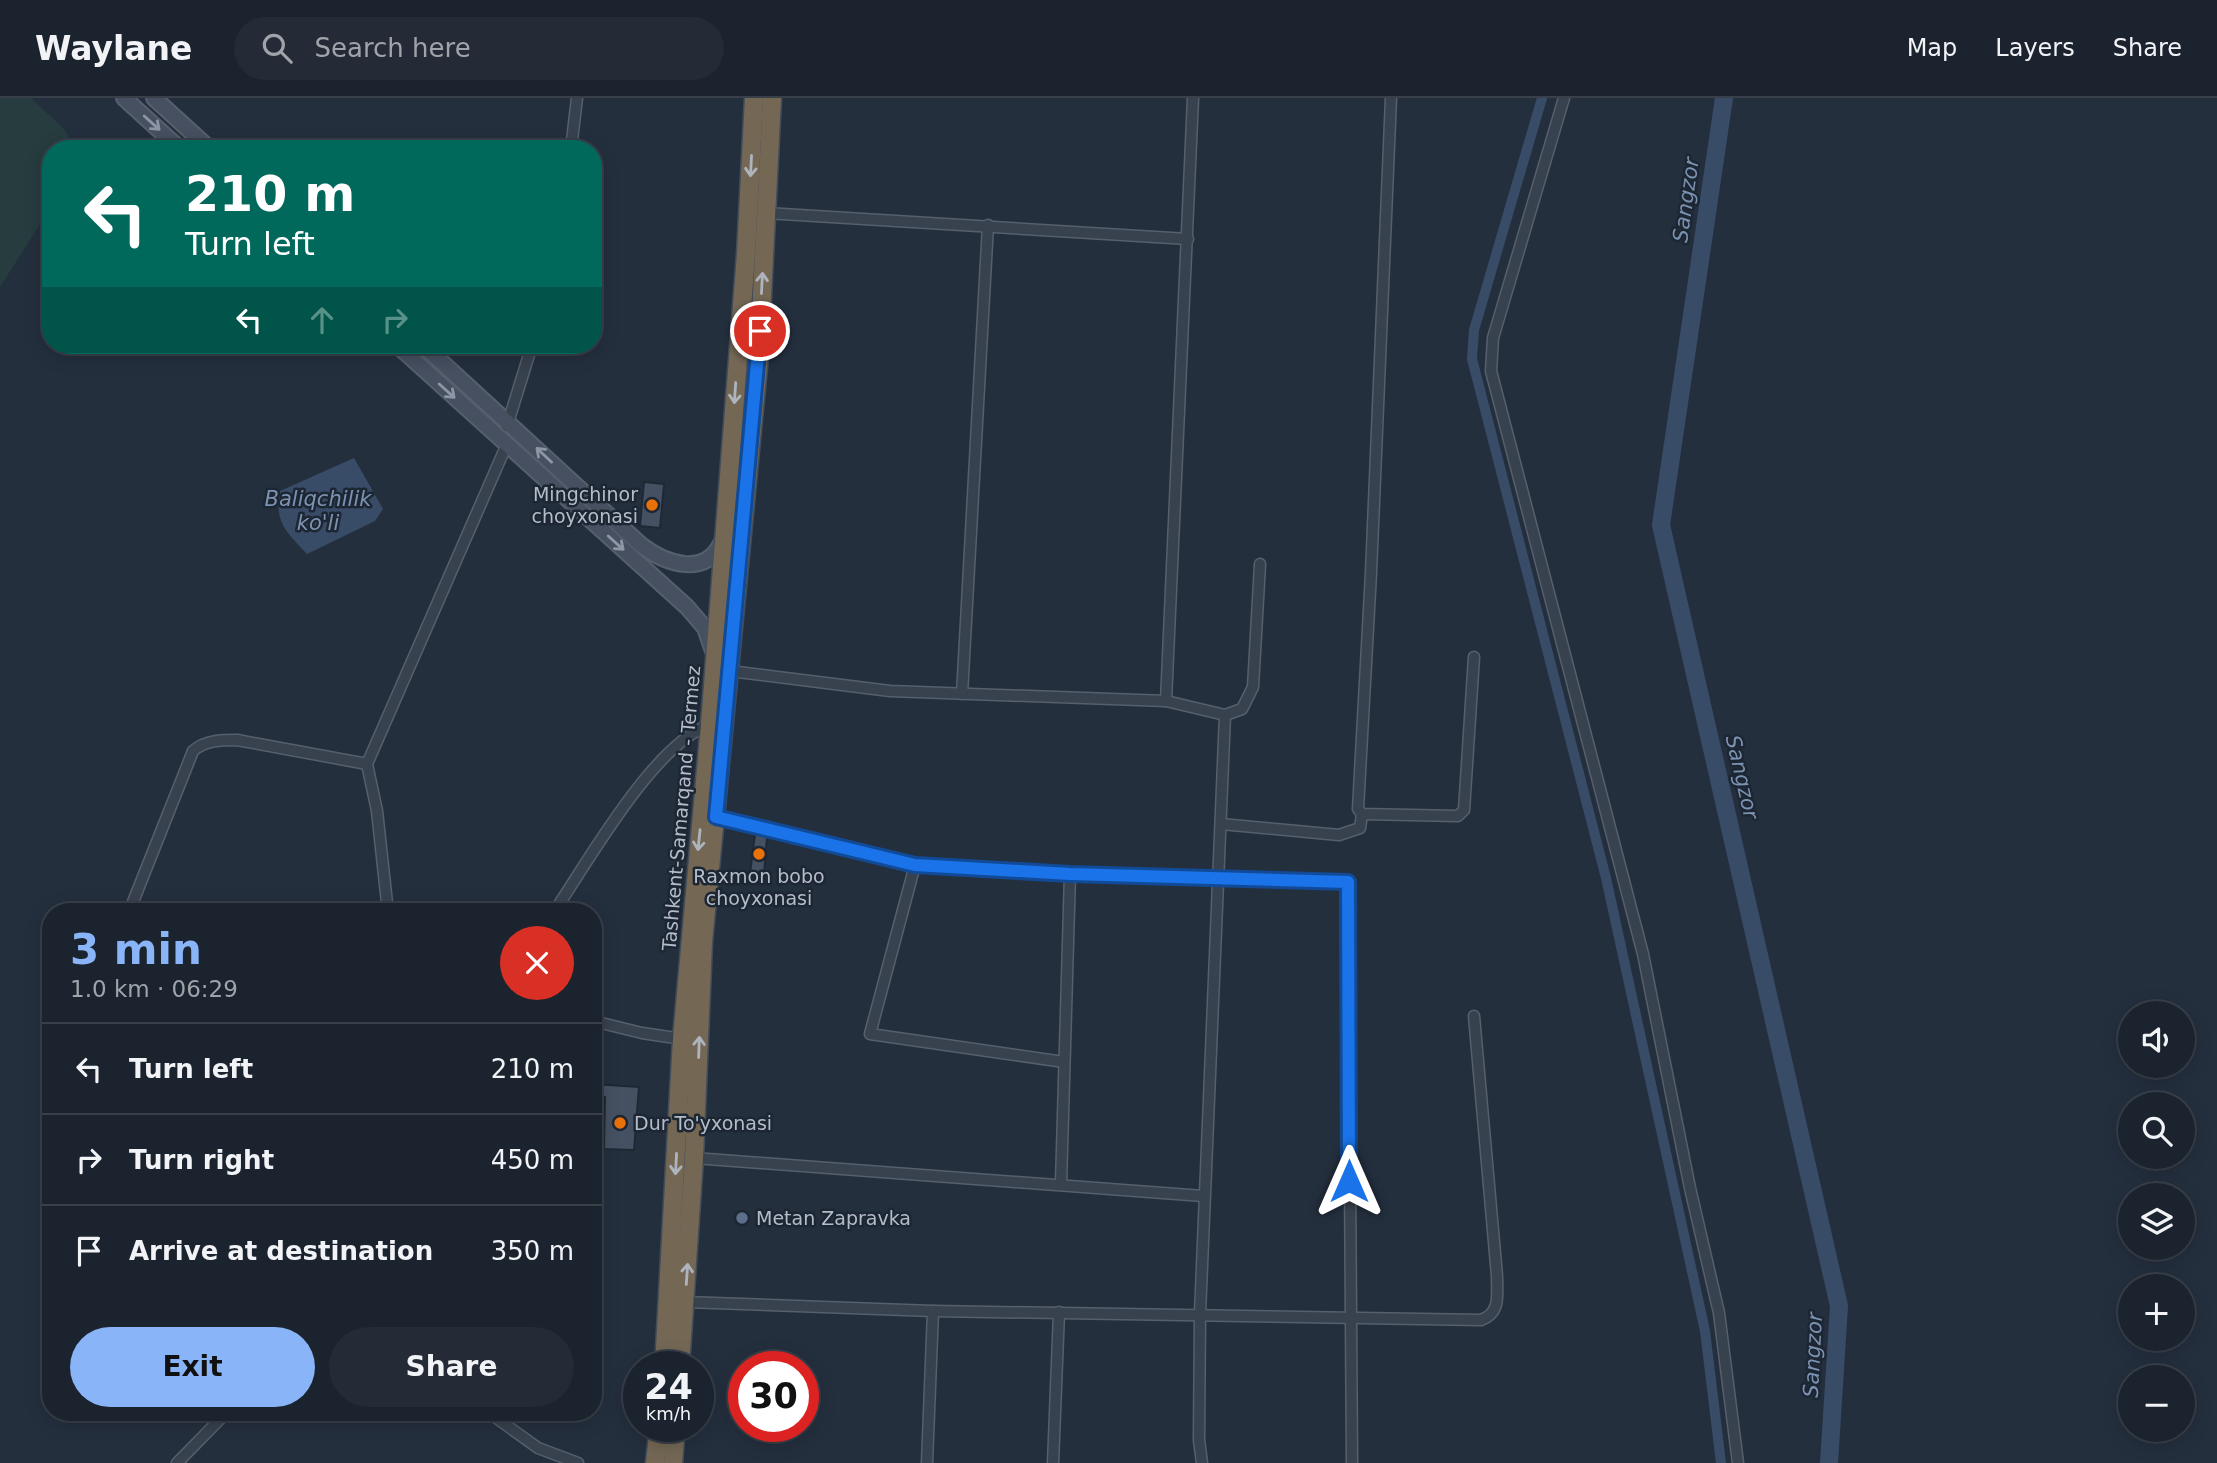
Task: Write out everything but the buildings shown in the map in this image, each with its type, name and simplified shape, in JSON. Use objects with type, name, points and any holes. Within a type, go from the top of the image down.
[{"type":"highway","name":"Tashkent-Samarqand - Termez","points":[[665,1351],[682,1039],[710,725],[722,672],[759,356],[754,98]]},
{"type":"highway","name":"Tashkent-Samarqand - Termez","points":[[681,1351],[694,1158],[703,942],[716,817],[725,531],[755,255],[766,213],[772,98]]},
{"type":"highway","points":[[655,1463],[657,1442]]},
{"type":"highway","points":[[673,1463],[675,1442]]},
{"type":"main road","points":[[124,98],[170,140]]},
{"type":"main road","points":[[154,98],[200,140]]},
{"type":"main road","points":[[407,354],[693,613],[709,636],[722,672]]},
{"type":"main road","points":[[433,354],[641,545],[662,560],[687,565],[708,560],[718,551],[725,531]]},
{"type":"street","points":[[572,140],[577,98]]},
{"type":"street","points":[[1166,701],[1193,98]]},
{"type":"street","points":[[1221,824],[1339,835],[1360,828],[1391,98]]},
{"type":"street","points":[[1564,98],[1493,338],[1490,371],[1643,954],[1690,1188],[1719,1313],[1738,1463]]},
{"type":"street","points":[[766,213],[1188,239]]},
{"type":"street","points":[[962,694],[988,225]]},
{"type":"street","points":[[387,903],[377,811],[367,764],[504,441],[529,354]]},
{"type":"street","points":[[722,672],[890,691],[1166,701],[1225,715],[1242,709],[1252,687],[1260,564]]},
{"type":"street","points":[[1362,814],[1458,816],[1464,810],[1474,657]]},
{"type":"street","points":[[1202,1463],[1199,1440],[1203,1196],[1225,715]]},
{"type":"street","points":[[560,903],[626,806],[658,765],[686,736],[710,725]]},
{"type":"street","points":[[133,903],[193,751],[200,744],[237,740],[367,764]]},
{"type":"street","points":[[716,817],[915,865],[1070,874],[1348,882],[1352,1463]]},
{"type":"street","points":[[915,865],[870,1034],[1064,1062]]},
{"type":"street","points":[[1060,1184],[1070,874]]},
{"type":"street","points":[[685,1302],[933,1311],[1480,1320],[1489,1317],[1497,1308],[1497,1276],[1474,1016]]},
{"type":"street","points":[[602,1023],[682,1039]]},
{"type":"street","points":[[694,1158],[1203,1196]]},
{"type":"street","points":[[927,1463],[933,1311]]},
{"type":"street","points":[[1053,1463],[1059,1312]]},
{"type":"street","points":[[177,1463],[217,1421]]},
{"type":"street","points":[[500,1421],[538,1448],[578,1463]]},
{"type":"green space","points":[[0,98],[31,98],[65,130],[70,140],[42,140],[42,221],[0,287]]},
{"type":"water","name":"Baliqchilik ko'li","points":[[354,458],[383,509],[375,521],[307,554],[288,533],[281,519],[280,491]]},
{"type":"waterway","points":[[1542,98],[1474,330],[1472,359],[1606,878],[1705,1331],[1721,1463]]},
{"type":"waterway","name":"Sangzor","points":[[1724,98],[1661,525],[1839,1306],[1829,1463]]},
{"type":"place","name":"Mingchinor choyxonasi","points":[[652,505]]},
{"type":"place","name":"Raxmon bobo choyxonasi","points":[[759,854]]},
{"type":"place","name":"Dur To'yxonasi","points":[[620,1123]]},
{"type":"place","name":"Metan Zapravka","points":[[742,1218]]},
{"type":"route","points":[[760,331],[716,817],[915,865],[1070,874],[1348,882],[1349,1181]]}]
